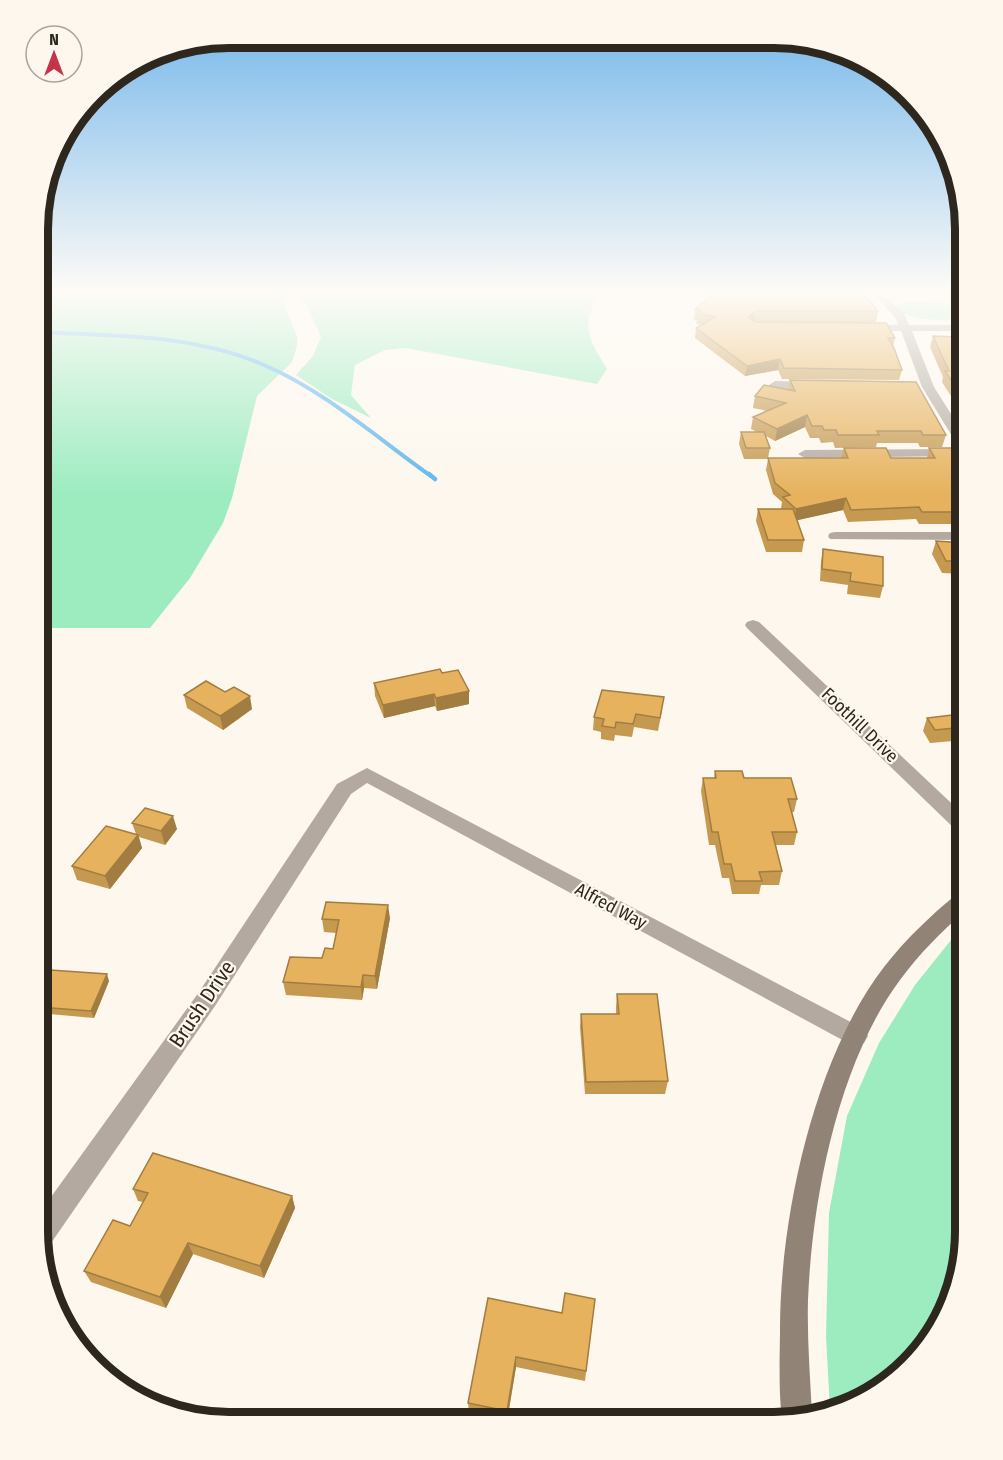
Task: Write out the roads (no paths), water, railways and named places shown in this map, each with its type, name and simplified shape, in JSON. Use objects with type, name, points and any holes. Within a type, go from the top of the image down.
[{"type":"street","points":[[915,359],[922,386],[955,432]]},
{"type":"street","points":[[775,385],[822,386]]},
{"type":"street","points":[[805,454],[955,453]]},
{"type":"street","points":[[835,536],[955,536]]},
{"type":"street","name":"Foothill Drive","points":[[753,625],[955,817]]},
{"type":"street","name":"Alfred Way","points":[[367,775],[856,1036]]},
{"type":"street","name":"Brush Drive","points":[[48,1223],[207,999],[344,789],[367,775]]},
{"type":"street","points":[[797,1410],[795,1287],[806,1187],[824,1118],[844,1061],[880,991],[910,950],[955,906]]},
{"type":"waterway","points":[[248,359],[308,388],[431,476]]},
{"type":"waterway","points":[[429,474],[435,479]]}]
